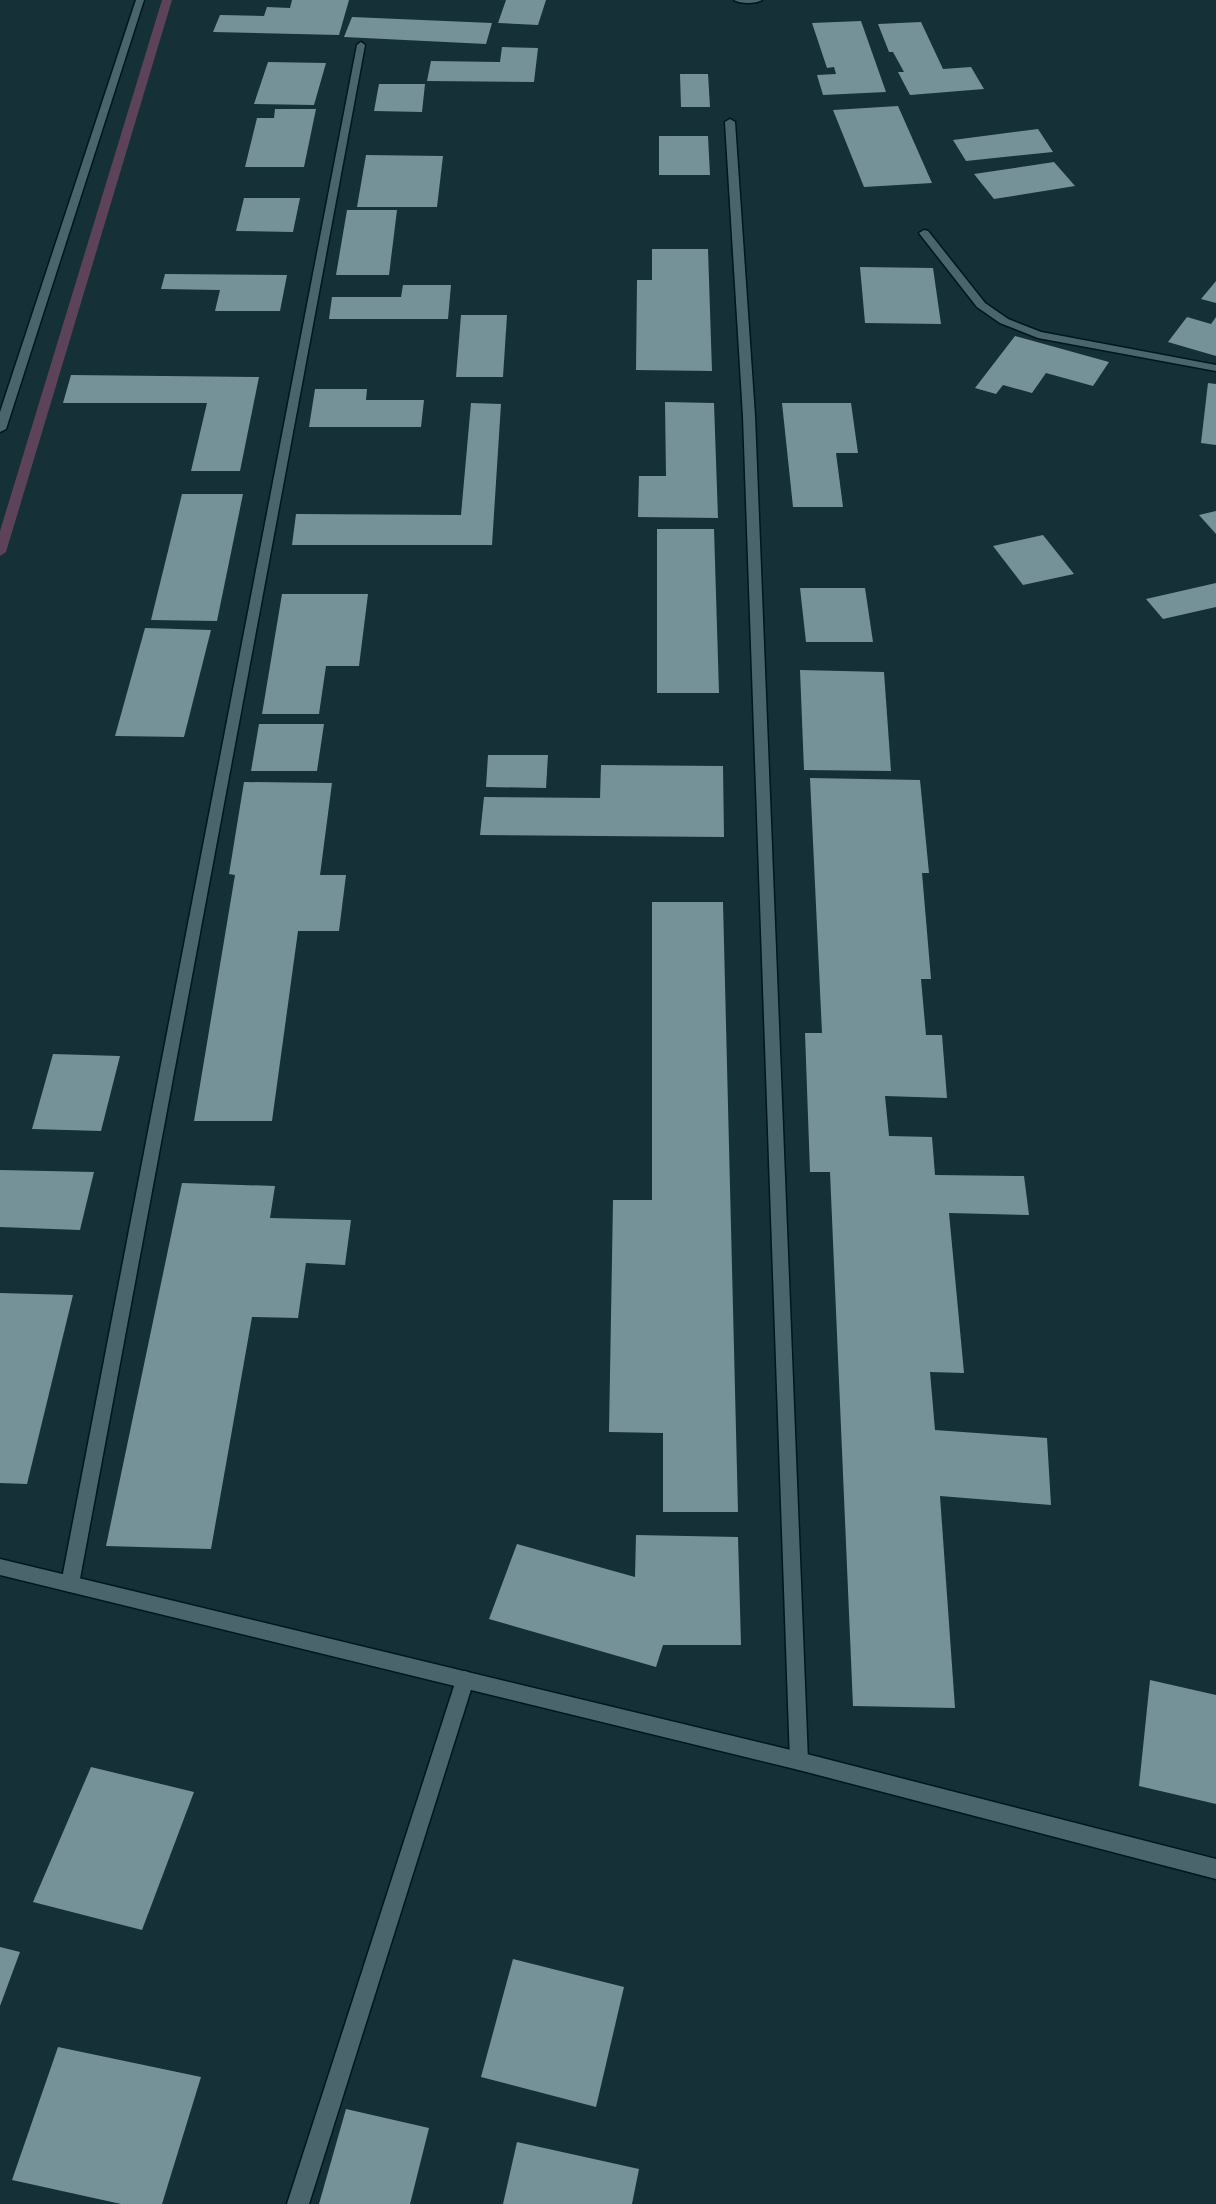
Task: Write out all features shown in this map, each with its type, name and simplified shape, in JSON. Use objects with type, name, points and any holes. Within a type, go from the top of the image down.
[{"type":"street","points":[[0,429],[140,0]]},
{"type":"street","points":[[738,0],[758,0]]},
{"type":"street","points":[[70,1584],[361,45]]},
{"type":"street","points":[[730,122],[749,416],[799,1761]]},
{"type":"street","points":[[924,233],[981,305],[1004,321],[1038,335],[1216,368]]},
{"type":"street","points":[[0,1567],[799,1761],[1216,1869]]},
{"type":"street","points":[[298,2204],[465,1680]]},
{"type":"building","points":[[292,0],[349,0],[339,35],[213,32],[220,15],[264,16],[267,7],[290,8]]},
{"type":"building","points":[[506,0],[546,0],[538,25],[498,23]]},
{"type":"building","points":[[352,17],[492,23],[486,44],[344,37]]},
{"type":"building","points":[[861,21],[886,92],[823,95],[817,75],[836,74],[834,67],[827,68],[812,23]]},
{"type":"building","points":[[921,22],[943,69],[971,67],[984,89],[910,95],[898,72],[904,72],[893,52],[889,52],[878,24]]},
{"type":"building","points":[[502,47],[538,48],[534,82],[427,81],[431,61],[500,62]]},
{"type":"building","points":[[268,62],[326,63],[314,105],[254,104]]},
{"type":"building","points":[[680,74],[708,74],[710,107],[681,107]]},
{"type":"building","points":[[379,84],[425,84],[422,112],[374,111]]},
{"type":"building","points":[[898,106],[932,183],[864,187],[833,110]]},
{"type":"building","points":[[275,109],[316,109],[304,167],[245,167],[257,118],[274,118]]},
{"type":"building","points":[[1038,129],[1053,152],[966,161],[953,140]]},
{"type":"building","points":[[659,136],[708,136],[710,175],[659,175]]},
{"type":"building","points":[[366,155],[443,156],[437,207],[357,207]]},
{"type":"building","points":[[1054,162],[1075,186],[994,199],[974,174]]},
{"type":"building","points":[[244,198],[300,198],[293,232],[236,231]]},
{"type":"building","points":[[347,210],[397,210],[389,275],[336,275]]},
{"type":"building","points":[[652,249],[708,249],[712,371],[636,370],[637,280],[652,280]]},
{"type":"building","points":[[860,267],[933,268],[941,324],[865,323]]},
{"type":"building","points":[[165,274],[287,275],[280,311],[215,311],[220,290],[161,289]]},
{"type":"building","points":[[1216,281],[1216,303],[1201,299]]},
{"type":"building","points":[[403,285],[451,285],[448,319],[329,319],[332,297],[401,297]]},
{"type":"building","points":[[461,315],[507,315],[503,377],[456,377]]},
{"type":"building","points":[[1187,317],[1211,324],[1216,317],[1216,356],[1168,342]]},
{"type":"building","points":[[1015,336],[1109,362],[1093,386],[1046,373],[1032,393],[1003,385],[996,394],[975,388]]},
{"type":"building","points":[[71,375],[259,377],[240,471],[191,471],[207,403],[63,403]]},
{"type":"building","points":[[1208,383],[1216,384],[1216,445],[1201,443]]},
{"type":"building","points":[[315,389],[367,389],[366,400],[424,400],[421,427],[309,427]]},
{"type":"building","points":[[665,402],[714,403],[718,518],[638,517],[639,476],[666,476]]},
{"type":"building","points":[[471,403],[501,404],[492,545],[292,545],[296,514],[461,515]]},
{"type":"building","points":[[782,403],[851,403],[858,453],[836,453],[843,507],[793,507]]},
{"type":"building","points":[[182,494],[243,494],[217,621],[151,620]]},
{"type":"building","points":[[1216,511],[1216,534],[1199,515]]},
{"type":"building","points":[[657,529],[714,529],[719,693],[657,693]]},
{"type":"building","points":[[1043,535],[1074,574],[1023,585],[993,546]]},
{"type":"building","points":[[1216,583],[1216,607],[1163,619],[1146,599]]},
{"type":"building","points":[[800,588],[865,588],[873,642],[806,642]]},
{"type":"building","points":[[282,594],[368,594],[359,666],[326,666],[319,714],[262,714]]},
{"type":"building","points":[[145,628],[211,630],[184,737],[115,736]]},
{"type":"building","points":[[800,670],[884,672],[891,771],[804,770]]},
{"type":"building","points":[[259,724],[324,724],[317,771],[251,771]]},
{"type":"building","points":[[488,755],[548,755],[546,788],[486,787]]},
{"type":"building","points":[[601,765],[723,766],[724,837],[480,835],[484,797],[600,798]]},
{"type":"building","points":[[810,778],[920,780],[929,873],[922,873],[931,979],[921,979],[926,1035],[942,1035],[947,1098],[885,1096],[889,1136],[932,1137],[935,1175],[1024,1176],[1029,1215],[949,1213],[964,1373],[930,1372],[935,1430],[1047,1438],[1051,1505],[940,1496],[955,1708],[853,1706],[830,1172],[810,1172],[805,1033],[822,1033]]},
{"type":"building","points":[[244,782],[332,783],[320,875],[346,875],[339,931],[298,931],[272,1121],[194,1121],[235,875],[229,874]]},
{"type":"building","points":[[652,902],[723,902],[738,1512],[663,1512],[663,1433],[609,1432],[613,1200],[652,1200]]},
{"type":"building","points":[[53,1054],[120,1056],[101,1131],[32,1129]]},
{"type":"building","points":[[0,1170],[94,1172],[80,1230],[0,1227]]},
{"type":"building","points":[[182,1183],[275,1186],[270,1218],[351,1220],[345,1265],[306,1263],[298,1318],[252,1317],[211,1549],[106,1546]]},
{"type":"building","points":[[0,1293],[73,1295],[27,1484],[0,1483]]},
{"type":"building","points":[[636,1535],[738,1537],[741,1645],[663,1645],[656,1667],[489,1619],[517,1544],[635,1577]]},
{"type":"building","points":[[1150,1680],[1216,1695],[1216,1804],[1139,1786]]},
{"type":"building","points":[[91,1767],[194,1792],[142,1930],[33,1902]]},
{"type":"building","points":[[0,1947],[20,1952],[0,2006]]},
{"type":"building","points":[[513,1959],[624,1987],[596,2107],[481,2077]]},
{"type":"building","points":[[58,2047],[201,2077],[162,2204],[121,2204],[12,2180]]},
{"type":"building","points":[[346,2109],[429,2128],[410,2204],[319,2204]]},
{"type":"building","points":[[517,2142],[639,2169],[632,2204],[503,2204]]},
{"type":"waterway","points":[[0,552],[167,0]]}]
